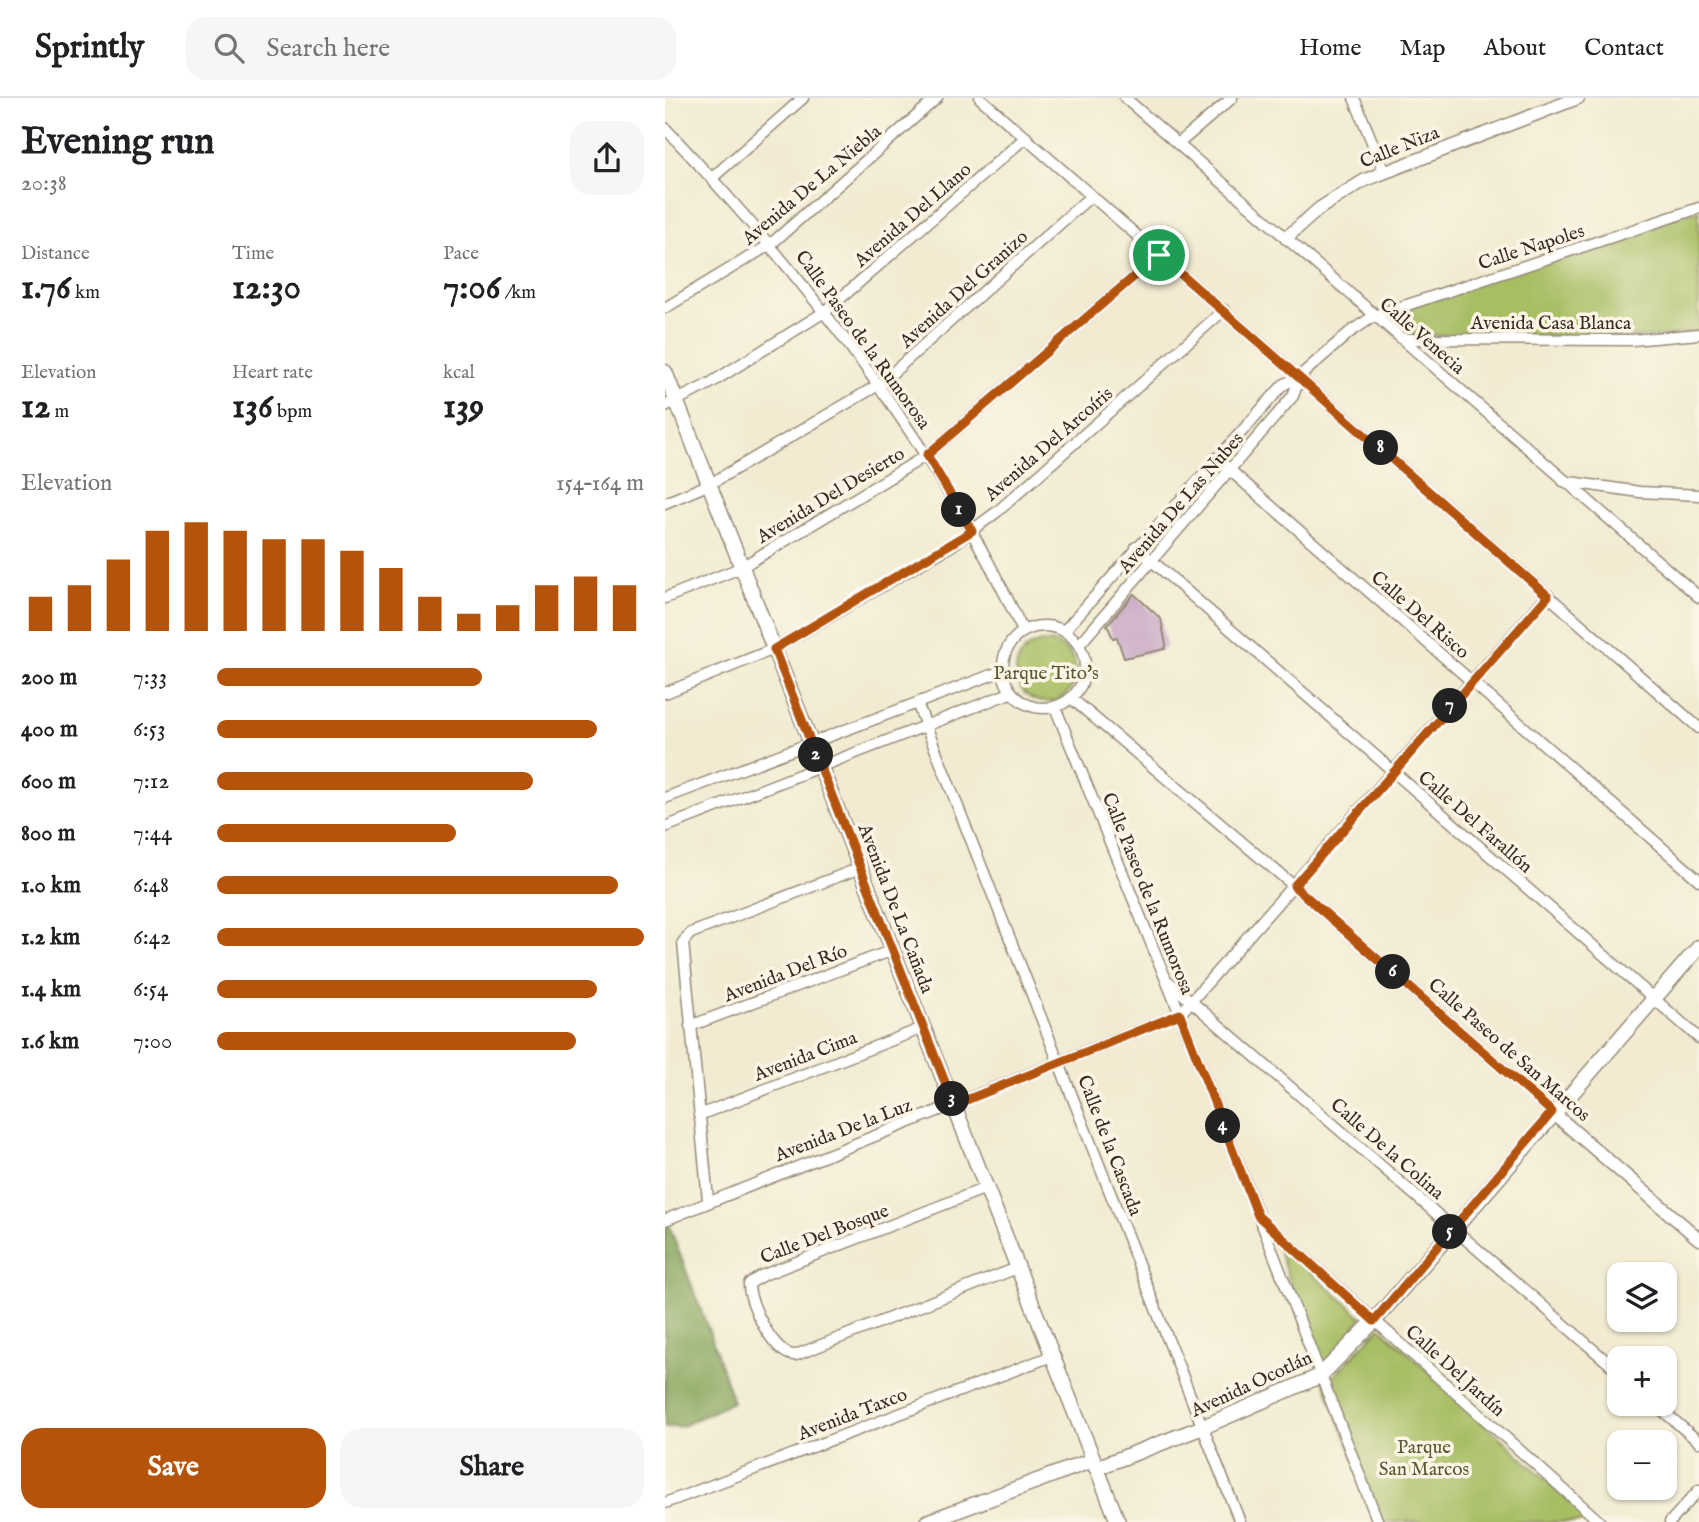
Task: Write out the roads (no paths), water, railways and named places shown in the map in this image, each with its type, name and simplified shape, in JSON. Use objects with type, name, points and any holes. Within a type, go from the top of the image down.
[{"type":"main road","name":"Avenida De La Cañada","points":[[665,372],[671,404],[710,484],[740,568],[1118,1522]]},
{"type":"main road","name":"Avenida Ocotlán","points":[[927,1522],[1203,1427],[1320,1376],[1374,1321],[1552,1112],[1699,947]]},
{"type":"street","points":[[712,178],[803,98]]},
{"type":"street","name":"Avenida De La Niebla","points":[[665,308],[771,244],[937,98]]},
{"type":"street","points":[[980,98],[1699,728]]},
{"type":"street","name":"Calle Venecia","points":[[1125,98],[1699,597]]},
{"type":"street","points":[[1178,144],[1232,98]]},
{"type":"street","points":[[1354,98],[1384,171]]},
{"type":"street","name":"Calle Niza","points":[[1286,238],[1337,197],[1384,171],[1578,98]]},
{"type":"street","name":"Calle Paseo de la Rumorosa","points":[[665,128],[771,244],[826,311],[880,384],[927,455],[972,531],[1023,631]]},
{"type":"street","name":"Avenida Del Llano","points":[[671,404],[826,311],[1026,137]]},
{"type":"street","name":"Avenida Del Granizo","points":[[665,503],[710,484],[880,384],[1091,197]]},
{"type":"street","name":"Calle Napoles","points":[[1374,316],[1699,208]]},
{"type":"street","name":"Avenida Del Desierto","points":[[665,598],[740,568],[927,455],[1159,255]]},
{"type":"street","name":"Avenida Del Arcoíris","points":[[665,693],[774,649],[885,586],[972,531],[1224,310]]},
{"type":"street","name":"Avenida De Las Nubes","points":[[1064,631],[1283,385],[1300,376],[1336,343],[1374,316]]},
{"type":"street","name":"Avenida Casa Blanca","points":[[1403,339],[1632,340],[1699,334]]},
{"type":"street","name":"Avenida De Las Nubes","points":[[1079,645],[1293,396],[1300,376]]},
{"type":"street","name":"Calle Del Risco","points":[[1216,458],[1699,880]]},
{"type":"street","points":[[1563,481],[1640,492],[1699,495]]},
{"type":"street","name":"Calle Del Farallón","points":[[1136,547],[1699,1038]]},
{"type":"street","name":"Avenida De la Luz","points":[[665,1220],[708,1200],[1061,1064],[1180,1014],[1548,596]]},
{"type":"street","points":[[1051,627],[1064,631],[1079,645],[1085,673],[1071,698],[1055,707],[1031,706],[1010,692],[1002,671],[1004,655],[1011,642],[1023,631],[1051,627]]},
{"type":"street","points":[[665,798],[1002,671]]},
{"type":"street","points":[[665,827],[927,727],[1010,692]]},
{"type":"street","name":"Calle Paseo de San Marcos","points":[[1071,698],[1294,886],[1699,1239]]},
{"type":"street","name":"Calle de la Cascada","points":[[917,703],[1240,1522]]},
{"type":"street","name":"Calle Paseo de la Rumorosa","points":[[1055,707],[1180,1014],[1378,1522]]},
{"type":"street","points":[[708,1200],[681,946],[687,936],[860,868]]},
{"type":"street","name":"Avenida Del Río","points":[[690,1026],[893,950]]},
{"type":"street","name":"Calle De la Colina","points":[[1166,979],[1607,1362]]},
{"type":"street","name":"Avenida Cima","points":[[699,1115],[923,1028]]},
{"type":"street","name":"Calle Del Bosque","points":[[986,1188],[761,1276],[749,1284],[753,1300],[776,1346],[790,1356],[1017,1268]]},
{"type":"street","name":"Calle Del Jardín","points":[[1258,1216],[1600,1522]]},
{"type":"street","name":"Avenida Taxco","points":[[665,1503],[1052,1356]]},
{"type":"street","points":[[1669,1416],[1699,1442]]},
{"type":"street","points":[[1670,1522],[1699,1490]]},
{"type":"park label","name":"Parque Tito's","points":[[1046,672]]},
{"type":"park label","name":"Parque San Marcos","points":[[1424,1457]]}]
